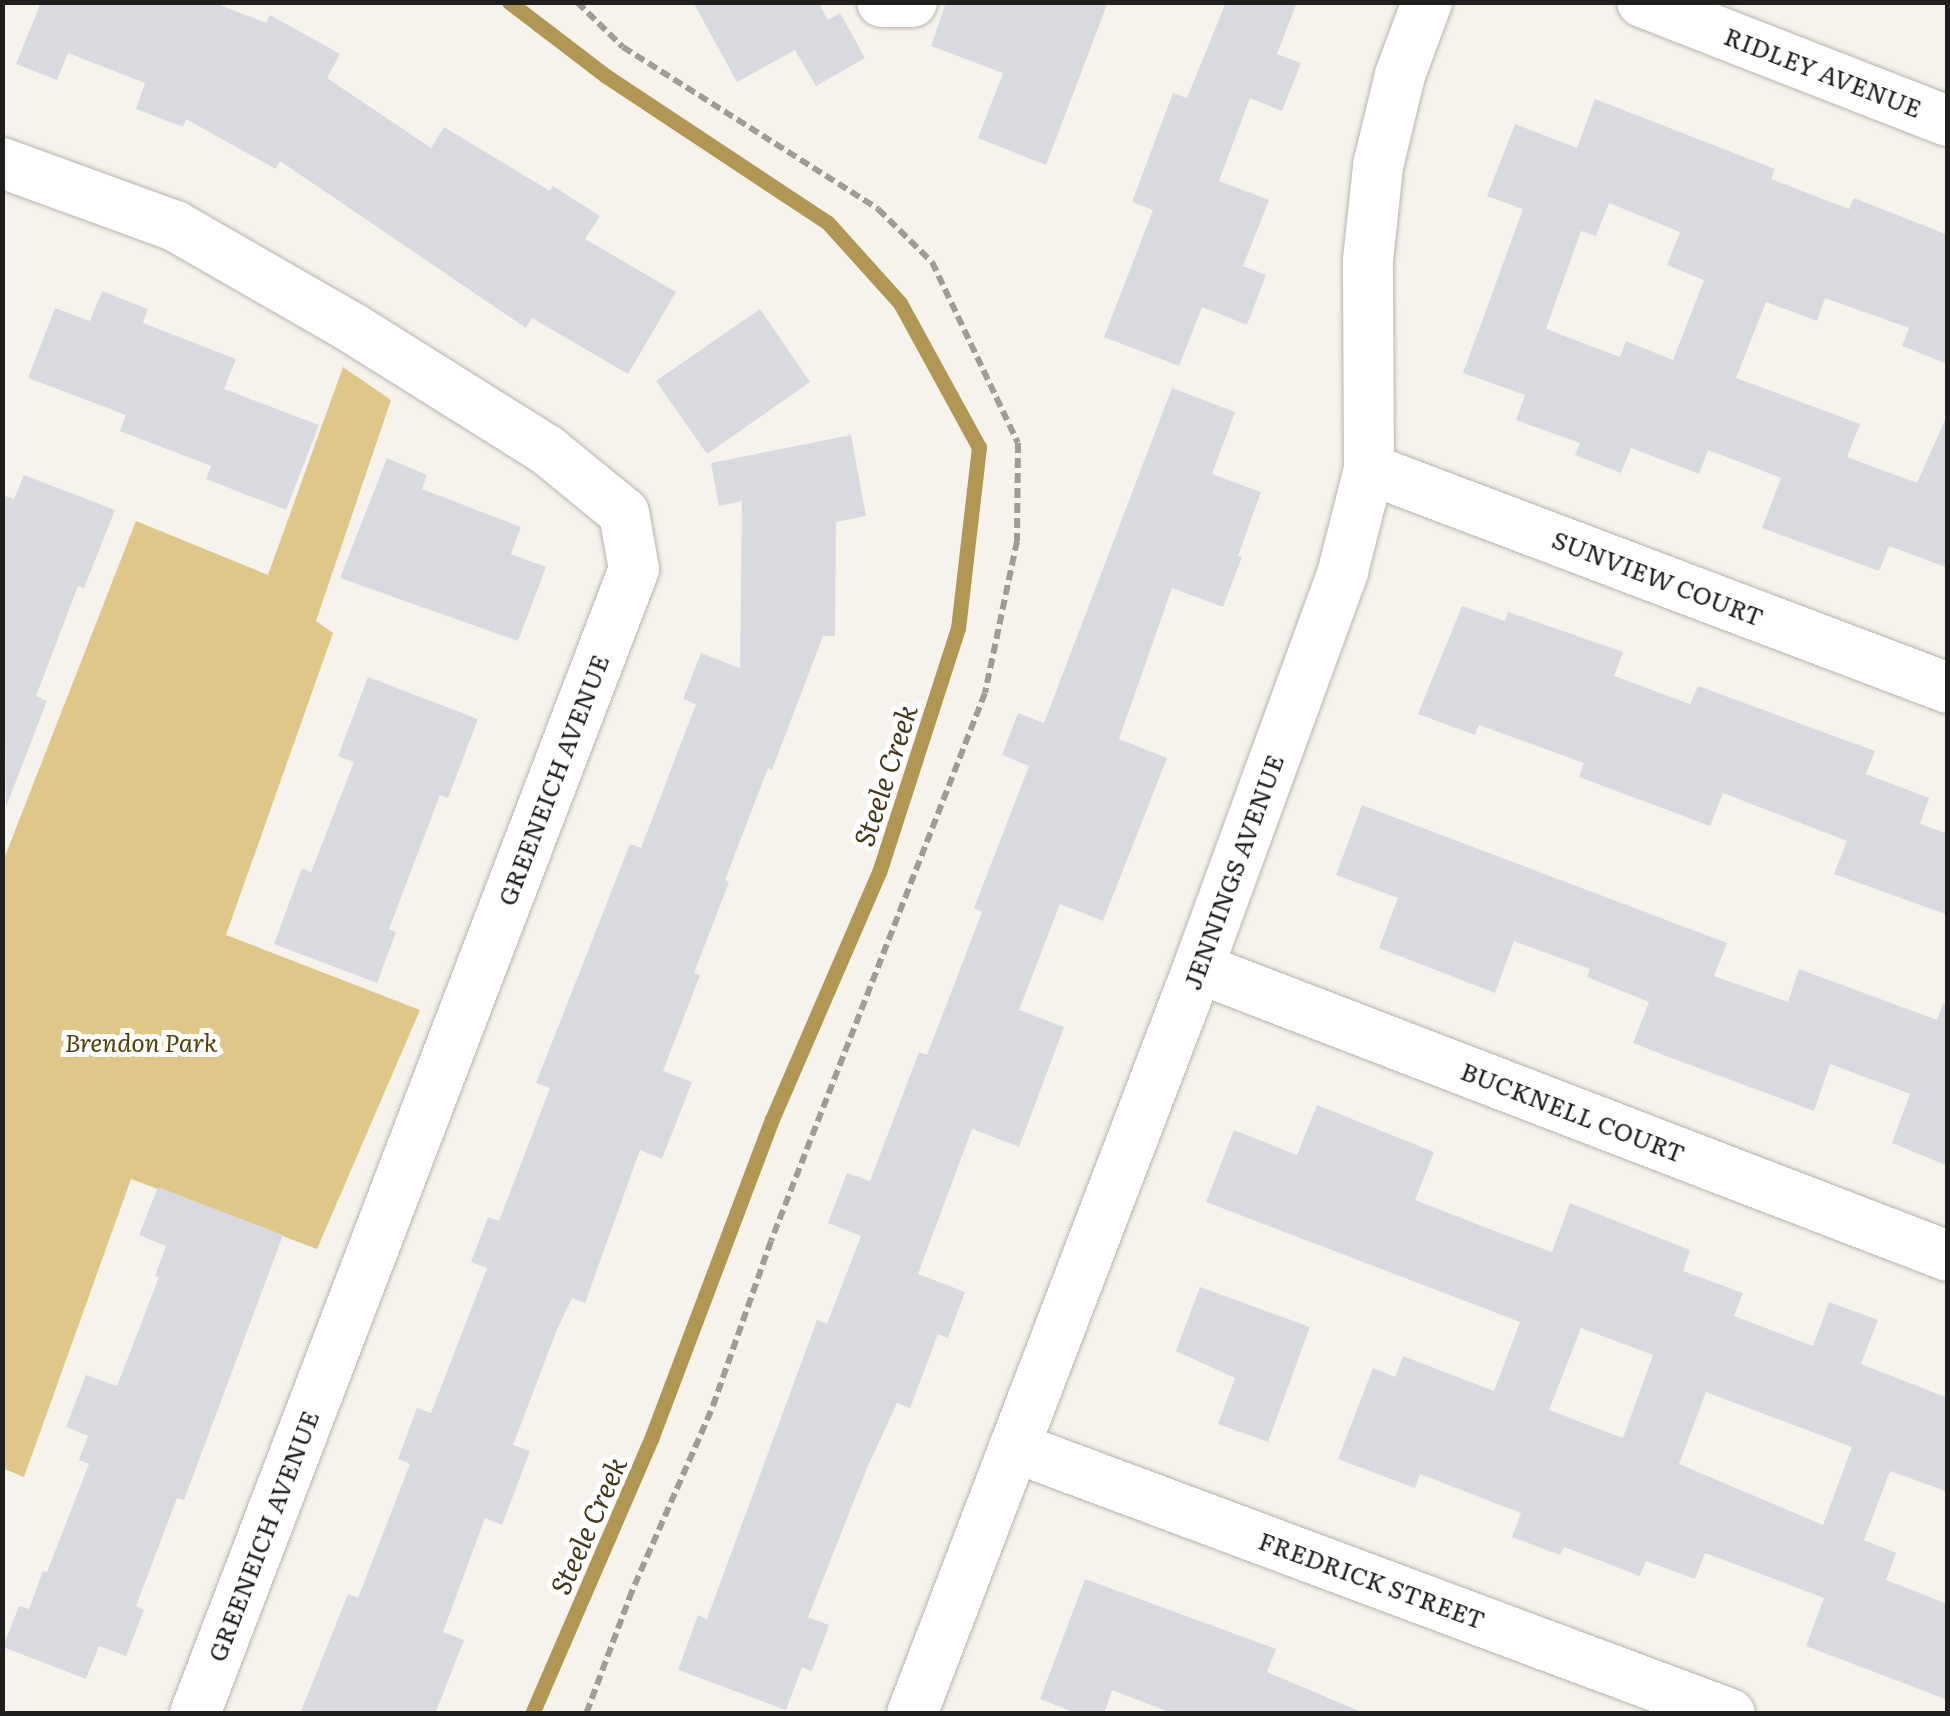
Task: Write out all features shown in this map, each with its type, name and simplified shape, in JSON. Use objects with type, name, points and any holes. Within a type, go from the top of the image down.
[{"type":"street","points":[[882,2],[912,2]]},
{"type":"street","name":"JENNINGS AVENUE","points":[[912,1714],[1198,968],[1343,572],[1369,469],[1368,260],[1378,166],[1400,74],[1427,2]]},
{"type":"street","name":"RIDLEY AVENUE","points":[[1642,2],[1948,120]]},
{"type":"street","name":"GREENEICH AVENUE","points":[[4,168],[175,226],[354,329],[547,450],[624,513],[634,570],[194,1714]]},
{"type":"street","name":"SUNVIEW COURT","points":[[1369,469],[1948,688]]},
{"type":"street","name":"BUCKNELL COURT","points":[[1198,968],[1948,1256]]},
{"type":"street","name":"FREDRICK STREET","points":[[1014,1447],[1730,1714]]},
{"type":"path","points":[[577,2],[623,47],[878,209],[932,262],[1018,443],[1017,541],[985,693],[771,1241],[711,1410],[632,1591],[586,1714]]},
{"type":"green space","name":"Brendon Park","points":[[343,367],[391,400],[316,621],[333,633],[226,935],[420,1010],[317,1249],[131,1179],[24,1477],[2,1468],[2,864],[136,521],[268,575]]},
{"type":"building","points":[[41,2],[212,2],[266,23],[270,15],[340,54],[327,78],[431,148],[444,127],[550,191],[553,186],[600,216],[585,239],[676,292],[628,374],[532,318],[526,328],[280,161],[276,169],[186,119],[183,127],[136,109],[145,83],[68,53],[57,80],[16,64]]},
{"type":"building","points":[[693,2],[818,2],[828,20],[840,13],[865,58],[816,86],[795,50],[737,82]]},
{"type":"building","points":[[946,2],[1108,2],[1046,165],[978,138],[1003,73],[931,46]]},
{"type":"building","points":[[1226,2],[1297,2],[1277,54],[1301,63],[1282,111],[1250,98],[1219,181],[1269,200],[1243,266],[1266,275],[1247,325],[1202,307],[1179,366],[1104,337],[1153,210],[1132,202],[1173,93],[1187,98]]},
{"type":"building","points":[[1595,99],[1775,169],[1771,179],[1849,209],[1854,198],[1948,235],[1948,364],[1902,346],[1909,328],[1825,298],[1817,321],[1766,302],[1736,378],[1860,424],[1847,457],[1917,483],[1948,413],[1948,568],[1889,546],[1879,571],[1762,528],[1781,478],[1708,450],[1699,474],[1631,448],[1621,473],[1575,455],[1580,443],[1516,420],[1525,395],[1463,373],[1523,209],[1487,196],[1515,124],[1577,148]],"holes":[[[1609,203],[1680,232],[1667,265],[1704,280],[1673,360],[1626,341],[1620,357],[1546,329],[1581,231],[1596,236]]]},
{"type":"building","points":[[102,291],[148,309],[143,323],[236,359],[224,389],[319,425],[286,510],[206,479],[211,466],[120,431],[126,415],[28,378],[55,308],[90,321]]},
{"type":"building","points":[[760,309],[810,382],[707,454],[656,381]]},
{"type":"building","points":[[1172,388],[1235,412],[1212,474],[1261,492],[1223,607],[1172,588],[1119,739],[1167,758],[1103,921],[1060,904],[1019,1010],[1064,1027],[1019,1147],[972,1129],[918,1274],[965,1292],[948,1338],[938,1334],[910,1408],[897,1403],[867,1468],[808,1617],[829,1625],[812,1671],[802,1667],[786,1710],[678,1670],[698,1615],[707,1619],[817,1320],[827,1324],[861,1236],[828,1223],[847,1173],[870,1181],[919,1052],[927,1055],[982,912],[974,908],[1029,766],[1002,755],[1018,713],[1044,723]]},
{"type":"building","points":[[851,435],[866,516],[836,522],[835,636],[823,636],[772,770],[768,768],[725,880],[729,882],[694,973],[700,975],[663,1071],[692,1082],[662,1159],[640,1150],[585,1303],[572,1298],[556,1332],[513,1445],[530,1451],[502,1525],[485,1518],[443,1632],[464,1640],[435,1714],[300,1714],[348,1594],[358,1598],[410,1464],[398,1459],[417,1408],[431,1413],[487,1268],[471,1262],[488,1217],[499,1221],[550,1088],[536,1083],[630,844],[641,848],[696,704],[683,699],[701,653],[740,668],[742,501],[719,506],[711,463]]},
{"type":"building","points":[[387,458],[427,475],[422,489],[521,527],[511,554],[546,567],[518,641],[340,578]]},
{"type":"building","points":[[24,475],[115,510],[84,588],[78,586],[36,696],[47,701],[6,807],[2,495],[14,499]]},
{"type":"building","points":[[1462,606],[1505,621],[1508,612],[1623,652],[1614,676],[1690,704],[1698,686],[1875,751],[1866,774],[1929,798],[1920,824],[1948,834],[1948,915],[1834,874],[1847,841],[1723,793],[1710,826],[1579,777],[1584,763],[1479,725],[1475,735],[1418,714]]},
{"type":"building","points":[[368,677],[478,719],[448,798],[440,795],[389,929],[396,932],[377,983],[274,944],[302,868],[311,872],[354,762],[338,756]]},
{"type":"building","points":[[1362,805],[1727,943],[1714,976],[1788,1002],[1799,969],[1937,1020],[1943,1004],[1948,1004],[1948,1166],[1892,1143],[1910,1094],[1830,1064],[1814,1111],[1666,1056],[1633,1043],[1649,1002],[1587,977],[1590,969],[1514,941],[1495,993],[1379,948],[1398,898],[1336,875]]},
{"type":"building","points":[[1317,1105],[1434,1152],[1415,1200],[1492,1230],[1552,1252],[1570,1203],[1690,1250],[1683,1271],[1743,1293],[1734,1316],[1813,1346],[1829,1302],[1878,1320],[1861,1364],[1948,1398],[1948,1492],[1890,1471],[1864,1540],[1896,1553],[1886,1580],[1948,1604],[1948,1700],[1806,1646],[1824,1598],[1705,1553],[1695,1579],[1646,1561],[1640,1576],[1564,1547],[1560,1555],[1512,1537],[1521,1513],[1420,1474],[1415,1488],[1338,1459],[1373,1368],[1395,1377],[1403,1356],[1494,1391],[1520,1322],[1206,1202],[1234,1130],[1297,1155]],"holes":[[[1581,1328],[1653,1355],[1623,1438],[1549,1410]],[[1706,1392],[1852,1447],[1823,1525],[1679,1464]]]},
{"type":"building","points":[[158,1187],[283,1235],[184,1500],[177,1498],[136,1606],[144,1610],[126,1656],[99,1646],[86,1679],[3,1647],[19,1606],[29,1609],[43,1571],[47,1572],[89,1464],[79,1460],[88,1436],[66,1427],[86,1375],[117,1386],[159,1277],[155,1276],[166,1246],[139,1235]]},
{"type":"building","points":[[1200,1287],[1310,1327],[1268,1442],[1218,1424],[1235,1378],[1176,1351]]},
{"type":"building","points":[[1085,1579],[1276,1649],[1267,1672],[1366,1714],[1174,1714],[1112,1690],[1104,1714],[1078,1714],[1040,1699]]},
{"type":"waterway","name":"Steele Creek","points":[[509,2],[606,76],[828,223],[900,303],[979,447],[958,628],[879,872],[772,1119],[651,1439],[532,1714]]}]
